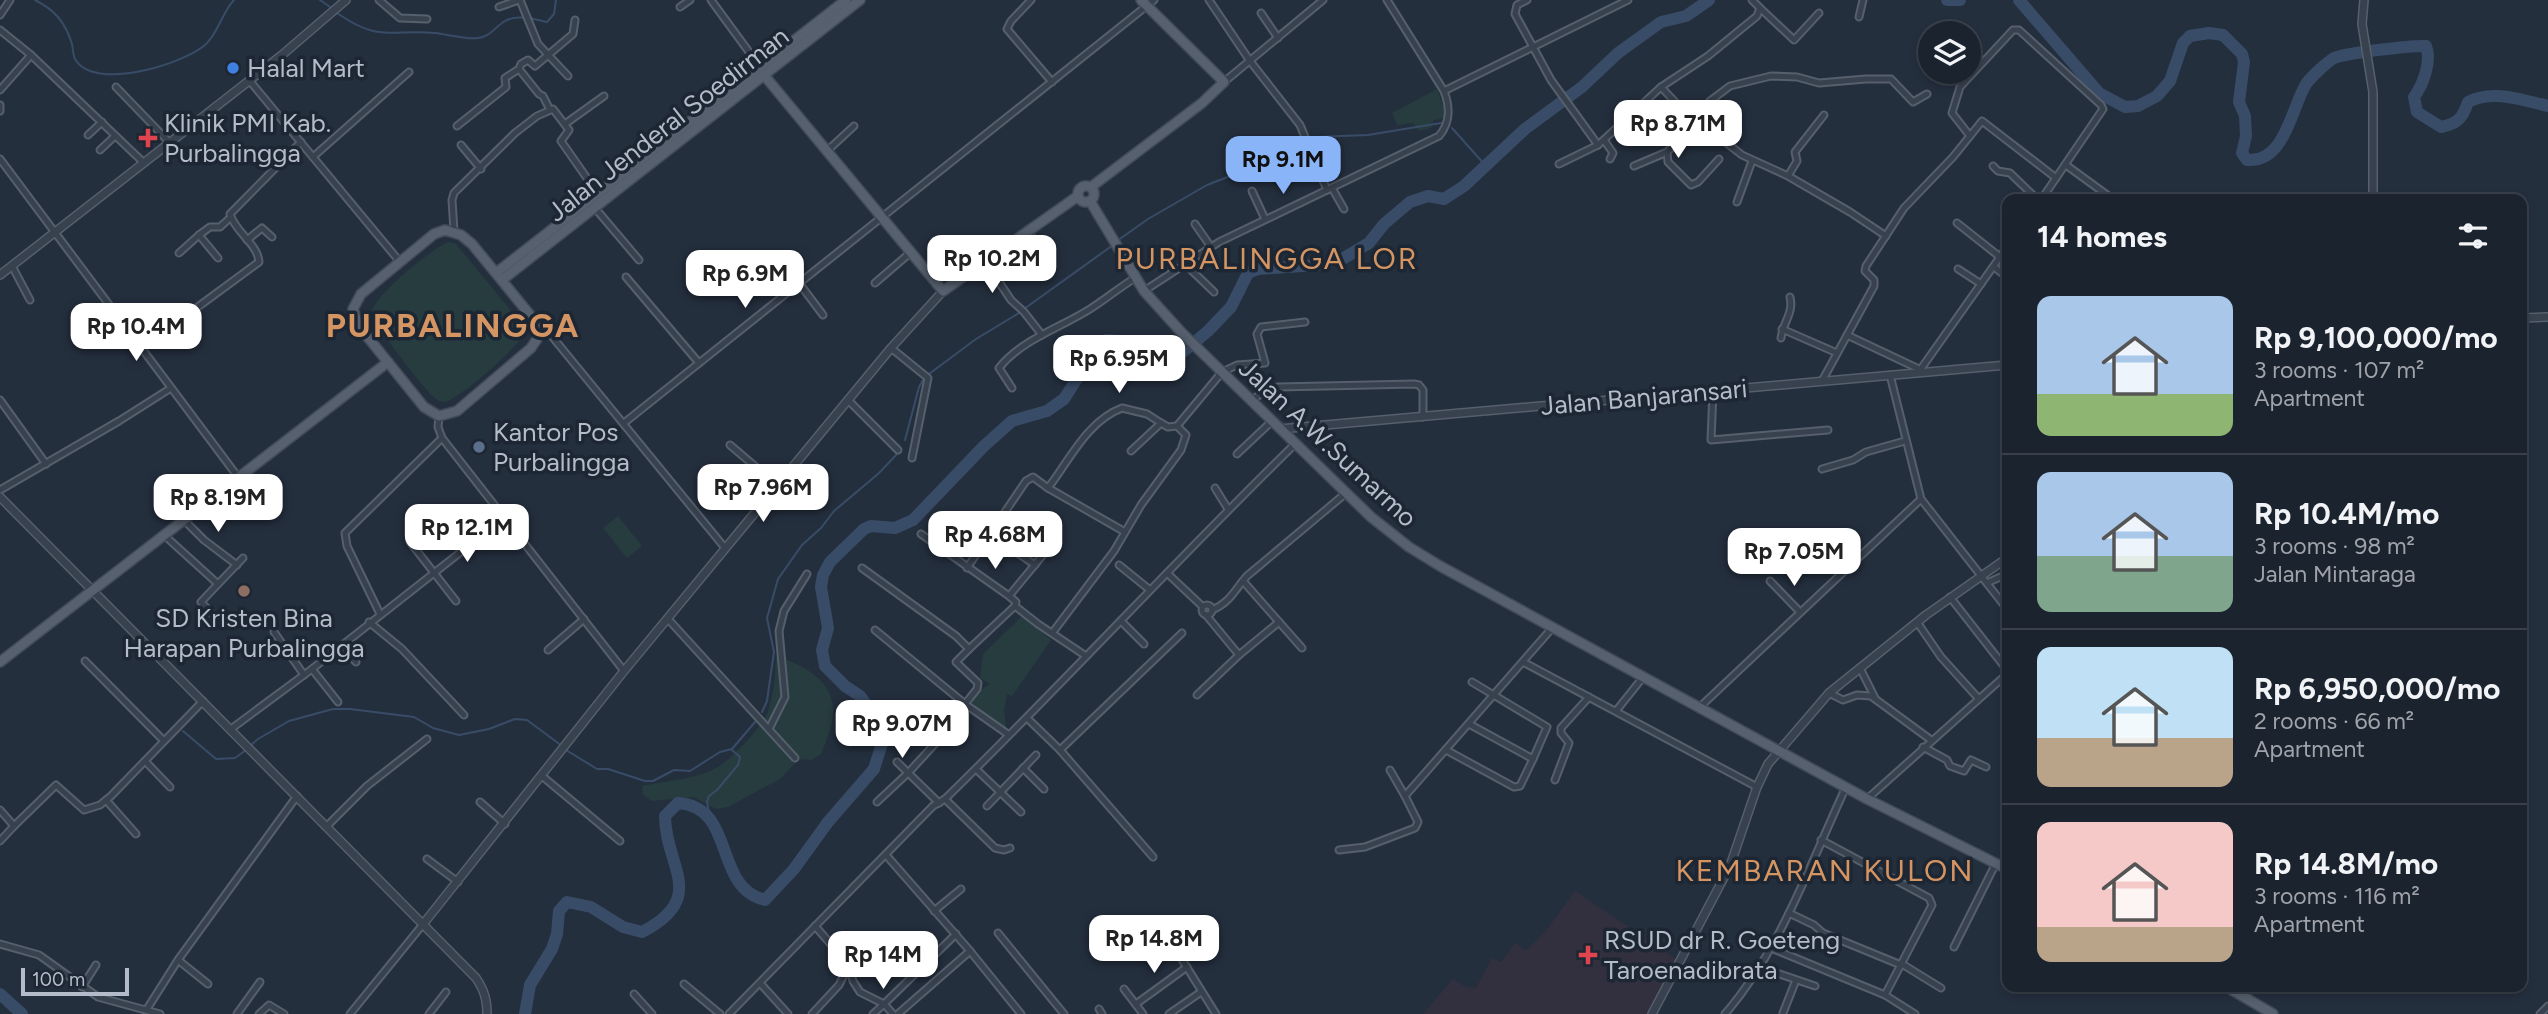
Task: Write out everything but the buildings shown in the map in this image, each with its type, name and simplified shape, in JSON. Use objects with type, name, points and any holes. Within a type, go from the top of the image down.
[{"type":"main road","name":"Jalan Jenderal Soedirman","points":[[499,277],[595,208],[846,0]]},
{"type":"main road","name":"Jalan Jenderal Soedirman","points":[[499,277],[598,194],[860,0]]},
{"type":"main road","points":[[762,71],[943,291],[1078,196],[1080,188],[1091,187],[1202,103],[1224,82],[1147,2]]},
{"type":"main road","points":[[1078,196],[1082,202],[1090,201],[1094,194],[1091,187]]},
{"type":"main road","name":"Jalan A.W.Sumarmo","points":[[1090,201],[1144,291],[1182,333],[1346,493],[1380,525],[1409,547],[1867,799],[2002,866]]},
{"type":"main road","points":[[444,230],[454,231],[472,244],[539,326],[537,339],[531,348],[457,411],[439,415],[424,407],[359,325],[353,309],[361,294],[400,262],[434,234],[444,230]]},
{"type":"main road","points":[[0,662],[388,362]]},
{"type":"main road","points":[[2236,992],[2273,1014]]},
{"type":"street","points":[[0,15],[9,0]]},
{"type":"street","points":[[0,275],[170,143],[346,0]]},
{"type":"street","points":[[379,0],[400,18],[427,19]]},
{"type":"street","points":[[499,7],[519,0],[538,44],[568,76]]},
{"type":"street","points":[[680,7],[690,0]]},
{"type":"street","points":[[711,0],[762,71]]},
{"type":"street","points":[[1031,0],[1007,29],[1052,82]]},
{"type":"street","points":[[1209,0],[1250,61],[1300,125],[1330,189],[1344,209]]},
{"type":"street","points":[[1224,82],[1323,0]]},
{"type":"street","points":[[1144,291],[1211,247],[1439,136],[1447,122],[1449,109],[1444,91],[1387,0]]},
{"type":"street","points":[[1527,0],[1517,5],[1515,14],[1563,96],[1598,145]]},
{"type":"street","points":[[1444,91],[1628,0]]},
{"type":"street","points":[[1752,0],[1794,40],[1819,13]]},
{"type":"street","points":[[1859,17],[1863,0]]},
{"type":"street","points":[[2364,0],[2362,24],[2373,92],[2374,194]]},
{"type":"street","points":[[624,423],[1052,82],[1147,2]]},
{"type":"street","points":[[1559,164],[1598,145],[1661,87],[1708,56],[1757,16],[1760,8]]},
{"type":"street","points":[[1261,13],[1278,38]]},
{"type":"street","points":[[457,126],[506,87],[506,77],[519,69],[520,64],[527,60],[535,66],[574,33],[575,20]]},
{"type":"street","points":[[0,30],[31,55],[144,163]]},
{"type":"street","points":[[1970,136],[1952,113],[1958,90],[2013,30],[2020,30],[2102,107],[2101,113],[2044,194]]},
{"type":"street","points":[[0,90],[31,55]]},
{"type":"street","points":[[519,69],[543,96],[550,110]]},
{"type":"street","points":[[313,157],[409,72]]},
{"type":"street","points":[[1634,166],[1667,152],[1710,101],[1730,86],[1771,76],[1790,76],[1819,83],[1891,79],[1913,102],[1927,94]]},
{"type":"street","points":[[249,80],[400,262]]},
{"type":"street","points":[[1661,87],[1695,119],[1732,148],[1752,161],[1788,176],[1885,236]]},
{"type":"street","points":[[116,88],[170,143]]},
{"type":"street","points":[[565,124],[604,96]]},
{"type":"street","points":[[0,105],[0,111]]},
{"type":"street","points":[[454,231],[453,195],[515,133],[537,116],[550,110],[555,110],[565,124],[569,132],[561,141],[598,194]]},
{"type":"street","points":[[1788,176],[1797,161],[1795,152],[1824,115]]},
{"type":"street","points":[[1822,381],[1874,286],[1874,280],[1865,268],[1914,197],[1953,157],[1982,121],[2056,178]]},
{"type":"street","points":[[88,135],[102,122]]},
{"type":"street","points":[[827,151],[854,126]]},
{"type":"street","points":[[100,150],[115,135]]},
{"type":"street","points":[[1604,140],[1613,153],[1610,159]]},
{"type":"street","points":[[179,253],[210,227],[220,227],[231,218],[232,212],[301,142]]},
{"type":"street","points":[[461,145],[481,169]]},
{"type":"street","points":[[1667,152],[1668,162],[1691,185],[1698,182],[1719,159]]},
{"type":"street","points":[[0,159],[238,477]]},
{"type":"street","points":[[1737,201],[1752,161]]},
{"type":"street","points":[[2066,165],[2106,194]]},
{"type":"street","points":[[1993,166],[1998,171],[2010,173],[2033,194]]},
{"type":"street","points":[[1252,191],[1265,219]]},
{"type":"street","points":[[595,208],[639,260]]},
{"type":"street","points":[[142,348],[260,260],[231,218]]},
{"type":"street","points":[[1957,223],[2000,257]]},
{"type":"street","points":[[1195,224],[1211,247]]},
{"type":"street","points":[[247,240],[263,228],[272,237]]},
{"type":"street","points":[[1027,231],[1048,258]]},
{"type":"street","points":[[199,235],[218,258]]},
{"type":"street","points":[[875,283],[911,252]]},
{"type":"street","points":[[1847,335],[1919,371],[2002,254]]},
{"type":"street","points":[[985,261],[1011,300],[1042,335]]},
{"type":"street","points":[[1185,264],[1214,292]]},
{"type":"street","points":[[12,266],[30,300]]},
{"type":"street","points":[[1994,267],[2002,273]]},
{"type":"street","points":[[1958,269],[1980,284]]},
{"type":"street","points":[[626,277],[699,363]]},
{"type":"street","points":[[1012,388],[999,367],[1011,356],[1135,278]]},
{"type":"street","points":[[799,283],[823,315]]},
{"type":"street","points":[[349,1014],[725,548],[891,348],[943,291]]},
{"type":"street","points":[[1781,338],[1782,329],[1792,309],[1790,296]]},
{"type":"street","points":[[2527,318],[2548,317]]},
{"type":"street","points":[[1048,488],[1086,435],[1116,410],[1136,410],[1152,416],[1168,427],[1177,426],[1222,372],[1237,366],[1265,363],[1257,334],[1261,327],[1305,322]]},
{"type":"street","points":[[539,326],[550,334],[725,548]]},
{"type":"street","points":[[1782,329],[1837,353]]},
{"type":"street","points":[[891,348],[925,375],[912,458]]},
{"type":"street","name":"Jalan Banjaransari","points":[[1280,429],[2002,365]]},
{"type":"street","points":[[1891,375],[1920,499],[2002,602]]},
{"type":"street","points":[[1250,401],[1267,390],[1278,387],[1419,385],[1423,390],[1423,417]]},
{"type":"street","points":[[0,490],[140,409],[171,388]]},
{"type":"street","points":[[1713,391],[1711,440],[1828,430]]},
{"type":"street","points":[[0,400],[46,464]]},
{"type":"street","points":[[848,400],[898,450]]},
{"type":"street","points":[[439,415],[438,427],[442,438],[624,671]]},
{"type":"street","points":[[1237,454],[1272,421]]},
{"type":"street","points":[[1132,451],[1161,423]]},
{"type":"street","points":[[1053,632],[1114,551],[1141,505],[1185,442],[1186,435],[1177,426]]},
{"type":"street","points":[[380,614],[347,546],[345,533],[442,438]]},
{"type":"street","points":[[1822,469],[1905,441]]},
{"type":"street","points":[[729,1014],[886,855],[1027,718],[1228,509],[1295,444]]},
{"type":"street","points":[[730,445],[777,485]]},
{"type":"street","points":[[967,568],[1028,479],[1035,478],[1125,533]]},
{"type":"street","points":[[1215,488],[1228,509]]},
{"type":"street","points":[[1206,615],[1237,591],[1243,580],[1346,493]]},
{"type":"street","points":[[0,497],[424,923],[480,984],[487,1000],[487,1014]]},
{"type":"street","points":[[1701,706],[1920,499]]},
{"type":"street","points":[[231,729],[434,575],[504,518]]},
{"type":"street","points":[[184,520],[204,540],[237,565]]},
{"type":"street","points":[[989,533],[1035,565]]},
{"type":"street","points":[[921,534],[1009,596],[1016,602],[1015,606]]},
{"type":"street","points":[[163,535],[218,584]]},
{"type":"street","points":[[410,542],[456,601]]},
{"type":"street","points":[[1009,596],[1052,544]]},
{"type":"street","points":[[215,617],[201,602],[243,558]]},
{"type":"street","points":[[1653,1014],[1730,866],[1757,787],[1768,764],[1829,694],[1917,622],[2002,561]]},
{"type":"street","points":[[1119,565],[1150,590]]},
{"type":"street","points":[[862,568],[956,636],[969,649]]},
{"type":"street","points":[[1167,573],[1203,607],[1203,613],[1239,655]]},
{"type":"street","points":[[767,727],[785,697],[779,631],[784,611],[807,574]]},
{"type":"street","points":[[1987,583],[2002,576]]},
{"type":"street","points":[[1243,580],[1302,648]]},
{"type":"street","points":[[1770,581],[1800,612]]},
{"type":"street","points":[[1950,597],[2002,665]]},
{"type":"street","points":[[1203,607],[1208,605],[1212,610]]},
{"type":"street","points":[[1015,606],[1086,656]]},
{"type":"street","points":[[965,704],[978,689],[978,683],[956,662],[1015,606]]},
{"type":"street","points":[[668,619],[795,758]]},
{"type":"street","points":[[548,650],[584,620]]},
{"type":"street","points":[[1121,621],[1144,644]]},
{"type":"street","points":[[369,622],[402,649],[464,715]]},
{"type":"street","points":[[1197,695],[1279,622]]},
{"type":"street","points":[[1917,622],[1941,657],[1978,698]]},
{"type":"street","points":[[1405,796],[1553,627]]},
{"type":"street","points":[[875,631],[965,704],[1009,735]]},
{"type":"street","points":[[274,632],[304,675]]},
{"type":"street","points":[[1060,750],[1182,634]]},
{"type":"street","points":[[342,646],[356,662]]},
{"type":"street","points":[[85,661],[164,741]]},
{"type":"street","points":[[1523,662],[1757,787]]},
{"type":"street","points":[[312,669],[338,702]]},
{"type":"street","points":[[1861,670],[1876,698]]},
{"type":"street","points":[[1616,711],[1644,676]]},
{"type":"street","points":[[1867,799],[2002,676]]},
{"type":"street","points":[[1446,750],[1517,787],[1521,784],[1547,727],[1472,682]]},
{"type":"street","points":[[1829,694],[1843,700],[1865,694],[1876,698],[1931,740]]},
{"type":"street","points":[[1555,780],[1569,743],[1561,733],[1561,727],[1589,697]]},
{"type":"street","points":[[0,841],[56,785],[84,810],[106,800],[203,701]]},
{"type":"street","points":[[1027,718],[1060,750],[1153,857]]},
{"type":"street","points":[[1469,724],[1533,759]]},
{"type":"street","points":[[877,802],[943,735]]},
{"type":"street","points":[[327,825],[367,786],[427,738]]},
{"type":"street","points":[[1923,747],[1947,760],[1950,766],[1964,771],[1971,760],[1986,766]]},
{"type":"street","points":[[987,806],[1036,755]]},
{"type":"street","points":[[145,761],[170,787]]},
{"type":"street","points":[[897,762],[995,848],[1010,848]]},
{"type":"street","points":[[1023,768],[1044,789]]},
{"type":"street","points":[[975,769],[1021,812]]},
{"type":"street","points":[[1339,850],[1364,848],[1415,828],[1418,822],[1390,770]]},
{"type":"street","points":[[542,776],[620,841]]},
{"type":"street","points":[[1725,1014],[1771,948],[1846,787]]},
{"type":"street","points":[[147,1009],[178,960],[297,796]]},
{"type":"street","points":[[106,800],[136,834]]},
{"type":"street","points":[[480,802],[505,824]]},
{"type":"street","points":[[0,810],[14,826]]},
{"type":"street","points":[[1821,840],[1932,901],[1933,905],[1885,995]]},
{"type":"street","points":[[886,855],[956,934],[1021,1014]]},
{"type":"street","points":[[426,859],[458,882]]},
{"type":"street","points":[[1954,947],[1996,863]]},
{"type":"street","points":[[934,911],[961,889]]},
{"type":"street","points":[[1789,913],[1814,925],[1823,933],[1901,964],[1941,988]]},
{"type":"street","points":[[815,926],[849,965],[853,981],[860,992],[884,1004],[893,1014]]},
{"type":"street","points":[[998,933],[1064,1014]]},
{"type":"street","points":[[873,1014],[956,934]]},
{"type":"street","points":[[1171,942],[1216,1014]]},
{"type":"street","points":[[0,944],[39,956],[98,997],[160,1014]]},
{"type":"street","points":[[899,946],[921,968]]},
{"type":"street","points":[[1771,948],[1885,995],[1914,1014]]},
{"type":"street","points":[[898,1014],[970,951]]},
{"type":"street","points":[[178,960],[208,984]]},
{"type":"street","points":[[82,987],[96,965]]},
{"type":"street","points":[[812,1014],[839,985],[849,965]]},
{"type":"street","points":[[1136,1004],[1187,967]]},
{"type":"street","points":[[1759,967],[1815,986]]},
{"type":"street","points":[[1783,1013],[1796,980]]},
{"type":"street","points":[[237,1014],[260,982]]},
{"type":"street","points":[[760,983],[788,1014]]},
{"type":"street","points":[[684,984],[720,1014]]},
{"type":"street","points":[[1124,989],[1143,1014]]},
{"type":"street","points":[[429,1014],[446,992]]},
{"type":"street","points":[[1170,1014],[1201,992]]},
{"type":"street","points":[[634,994],[652,1014]]},
{"type":"street","points":[[259,1014],[269,1005],[284,1014]]},
{"type":"street","points":[[2540,1014],[2548,1006]]},
{"type":"shaded area","name":"RSUD dr R. Goeteng Taroenadibrata","points":[[1575,891],[1676,959],[1647,1014],[1423,1014],[1453,979],[1466,987],[1476,988],[1492,958],[1501,962],[1515,943],[1526,951],[1546,931]]},
{"type":"green space","points":[[1437,89],[1446,114],[1442,119],[1434,120],[1431,128],[1419,131],[1413,123],[1397,125],[1392,113]]},
{"type":"green space","points":[[449,242],[456,244],[461,250],[521,323],[524,332],[489,371],[445,402],[435,398],[410,369],[389,342],[372,311],[383,294],[406,272]]},
{"type":"green space","points":[[618,516],[642,546],[627,558],[603,528]]},
{"type":"green space","points":[[1022,616],[1051,640],[1012,696],[1007,694],[1004,710],[1006,727],[1003,729],[971,702],[978,692],[990,684],[980,678],[983,654]]},
{"type":"green space","points":[[776,657],[812,673],[830,695],[833,717],[821,754],[811,760],[799,759],[780,779],[728,807],[716,809],[693,797],[652,801],[643,795],[642,786],[683,779],[713,770],[740,748],[768,711]]},
{"type":"waterway","points":[[35,0],[54,13],[62,23],[72,44],[75,59],[85,69],[119,74],[139,72],[178,60],[205,45],[234,0]]},
{"type":"waterway","points":[[320,0],[333,9]]},
{"type":"waterway","points":[[337,13],[364,28],[385,33],[420,32],[473,38],[486,36],[510,19],[526,18],[547,22],[554,14],[556,0]]},
{"type":"waterway","points":[[525,1014],[530,985],[552,949],[557,934],[559,911],[567,902],[591,907],[623,927],[642,932],[662,919],[674,906],[679,893],[679,880],[665,816],[678,803],[697,808],[709,818],[737,880],[748,892],[765,900],[794,869],[828,822],[874,769],[884,737],[875,716],[860,696],[845,686],[825,666],[822,650],[828,628],[821,587],[823,575],[830,562],[864,529],[871,526],[895,528],[913,520],[984,446],[1012,421],[1047,411],[1064,399],[1094,347],[1106,340],[1124,341],[1141,352],[1169,355],[1183,352],[1231,307],[1248,273],[1258,269],[1317,265],[1344,258],[1369,243],[1384,224],[1410,202],[1428,196],[1444,199],[1464,186],[1525,129],[1582,87],[1618,53],[1661,22],[1686,16],[1709,0]]},
{"type":"waterway","points":[[1947,0],[1960,0]]},
{"type":"waterway","points":[[2019,0],[2099,93],[2125,107],[2138,106],[2157,96],[2170,81],[2183,43],[2190,36],[2209,33],[2223,35],[2242,54],[2244,62],[2239,102],[2245,116],[2246,136],[2242,153],[2247,160],[2260,159],[2278,144],[2306,84],[2315,74],[2334,58],[2352,54],[2426,46],[2426,73],[2414,97],[2417,112],[2441,127],[2459,119],[2468,102],[2487,96],[2508,97],[2548,106]]},
{"type":"waterway","points":[[1117,241],[1148,219],[1207,185],[1253,167],[1314,137],[1368,135],[1441,123]]},
{"type":"waterway","points":[[1452,128],[1485,165]]},
{"type":"waterway","points":[[1024,309],[1113,245]]},
{"type":"waterway","points":[[929,374],[976,339],[1019,313]]},
{"type":"waterway","points":[[905,440],[919,387],[924,378]]},
{"type":"waterway","points":[[762,712],[767,701],[774,652],[767,618],[778,579],[802,545],[821,528],[834,511],[878,474],[899,452]]},
{"type":"waterway","points":[[250,746],[289,721],[333,709],[414,717],[433,728],[459,735],[489,729],[515,719],[527,720],[562,746]]},
{"type":"waterway","points":[[566,750],[597,769],[608,769],[653,781],[674,770],[690,771],[720,752],[732,749],[755,722]]},
{"type":"waterway","points":[[183,731],[216,759],[235,758],[246,750]]},
{"type":"waterway","points":[[710,817],[707,802],[709,796],[738,765],[740,757],[732,750]]},
{"type":"waterway","points":[[0,994],[22,1014]]},
{"type":"place","name":"Halal Mart","points":[[233,68]]},
{"type":"place","name":"Klinik PMI Kab. Purbalingga","points":[[148,138]]},
{"type":"place","name":"Kantor Pos Purbalingga","points":[[479,447]]},
{"type":"place","name":"SD Kristen Bina Harapan Purbalingga","points":[[244,591]]},
{"type":"place","name":"RSUD dr R. Goeteng Taroenadibrata","points":[[1588,955]]},
{"type":"district","name":"PURBALINGGA LOR","points":[[1267,258]]},
{"type":"district","name":"PURBALINGGA","points":[[453,325]]},
{"type":"district","name":"KEMBARAN KULON","points":[[1825,870]]}]
